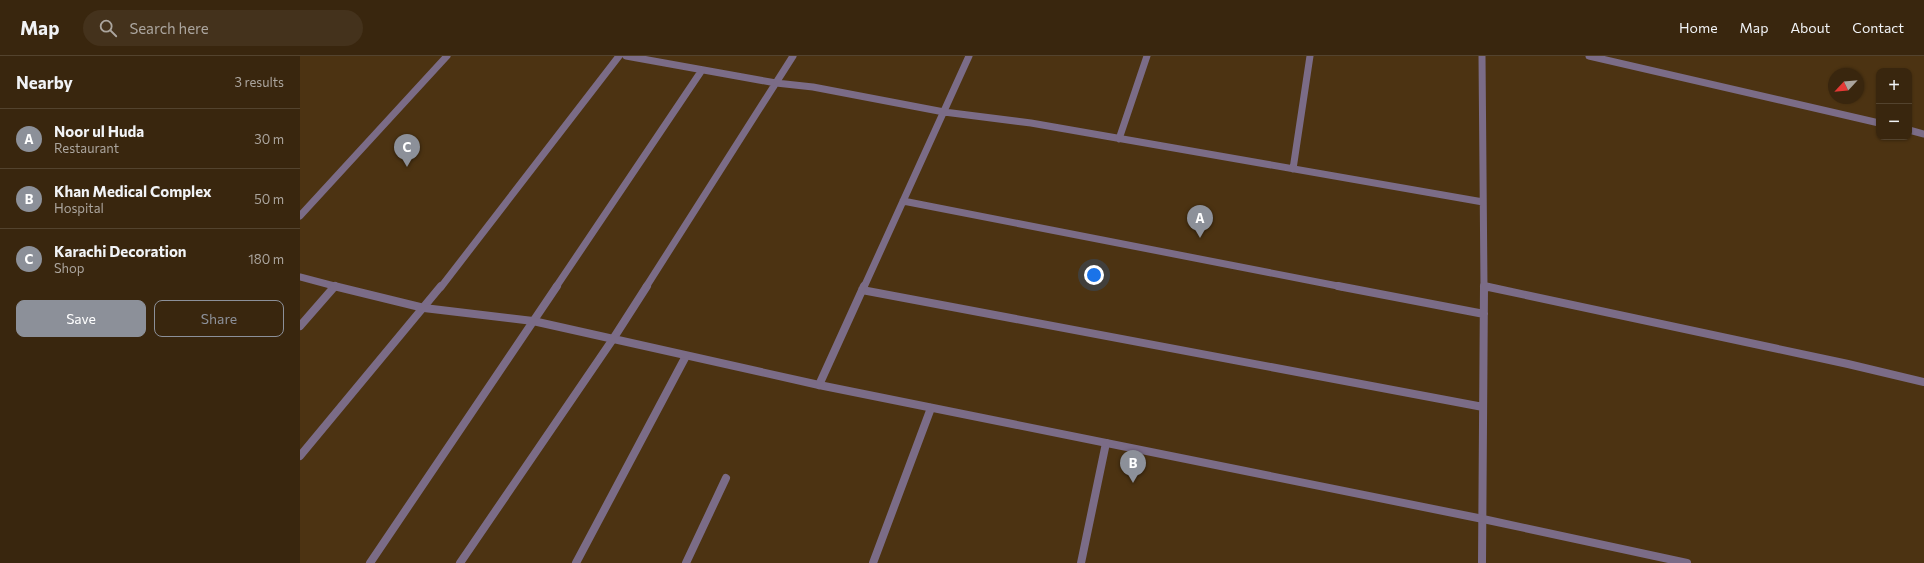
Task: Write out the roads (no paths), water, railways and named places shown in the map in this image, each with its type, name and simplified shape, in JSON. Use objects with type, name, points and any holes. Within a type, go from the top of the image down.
[{"type":"street","points":[[300,216],[447,56]]},
{"type":"street","points":[[300,456],[424,308],[619,56]]},
{"type":"street","points":[[626,56],[776,83],[813,87],[944,112],[1031,123],[1483,202]]},
{"type":"street","points":[[460,563],[613,339],[793,56]]},
{"type":"street","points":[[819,385],[969,56]]},
{"type":"street","points":[[1119,139],[1146,56]]},
{"type":"street","points":[[1293,169],[1310,56]]},
{"type":"street","points":[[1482,56],[1484,286],[1482,563]]},
{"type":"street","points":[[1589,56],[1876,122]]},
{"type":"street","points":[[370,563],[702,70]]},
{"type":"street","points":[[1912,131],[1924,134]]},
{"type":"street","points":[[903,201],[1484,314]]},
{"type":"street","points":[[300,277],[424,308],[533,321],[819,385],[1483,518],[1687,563]]},
{"type":"street","points":[[300,326],[335,286]]},
{"type":"street","points":[[1484,286],[1841,362],[1924,382]]},
{"type":"street","points":[[862,290],[1483,407]]},
{"type":"street","points":[[576,563],[686,356]]},
{"type":"street","points":[[873,563],[931,408]]},
{"type":"street","points":[[1081,563],[1106,443]]},
{"type":"street","points":[[686,563],[726,478]]},
{"type":"place","name":"Karachi Decoration","points":[[407,167]]},
{"type":"place","name":"Noor ul Huda","points":[[1200,238]]},
{"type":"place","name":"Khan Medical Complex","points":[[1133,483]]}]
